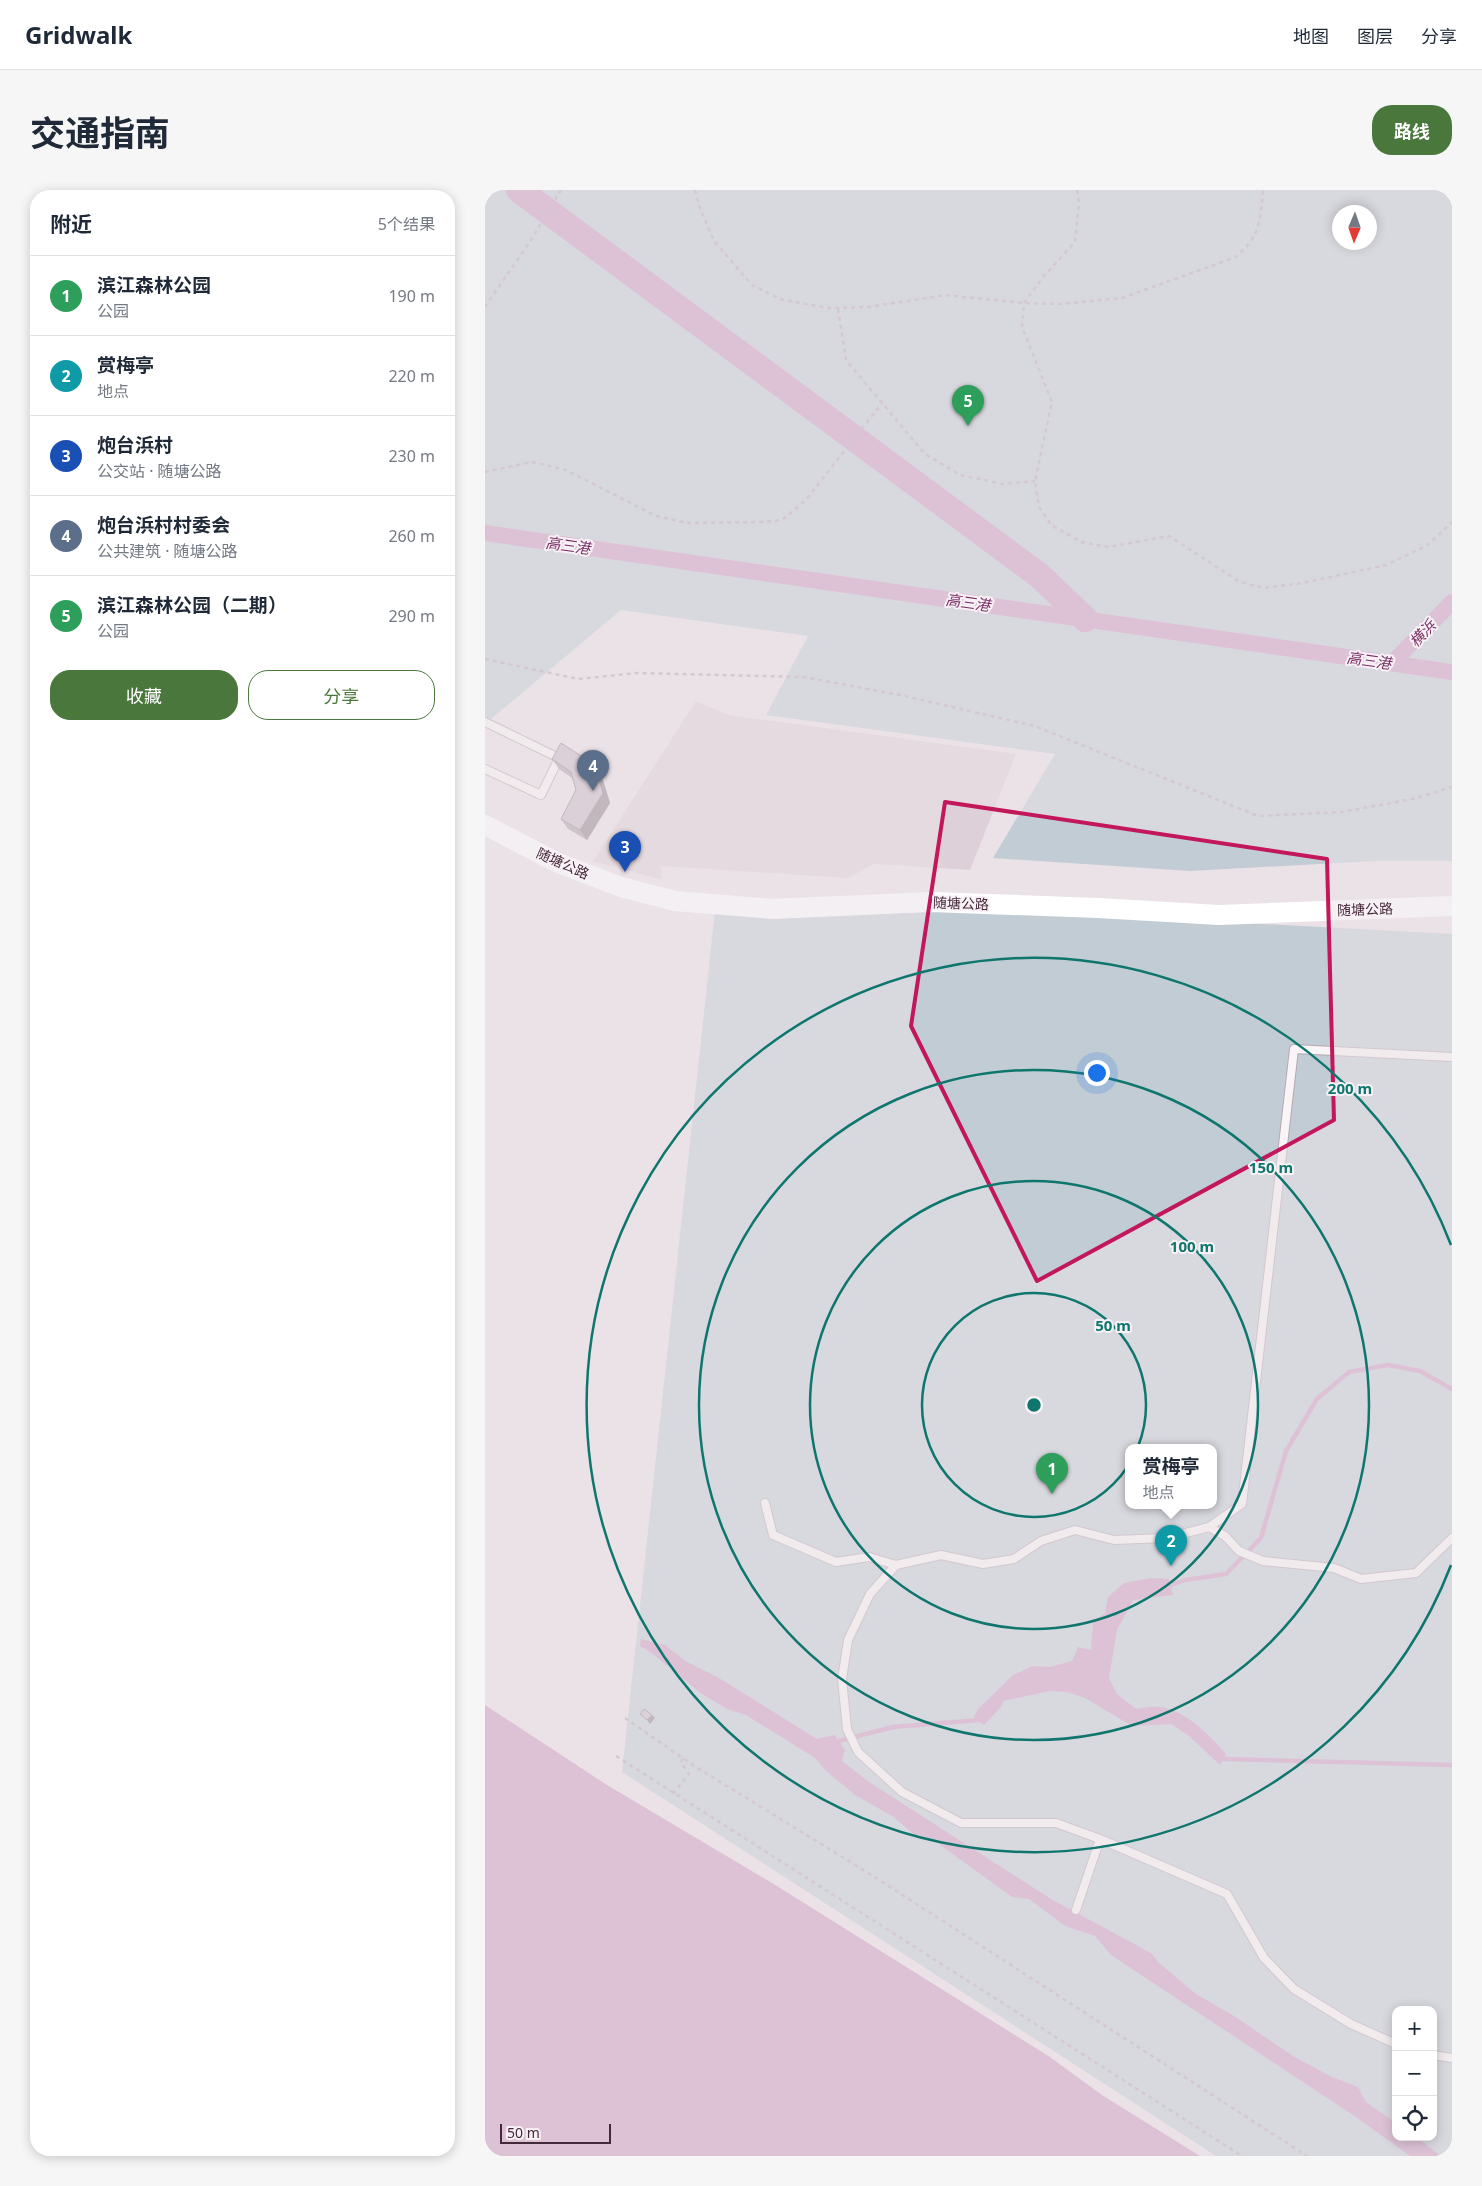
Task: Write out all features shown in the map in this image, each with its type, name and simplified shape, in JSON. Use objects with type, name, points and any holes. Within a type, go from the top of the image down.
[{"type":"street","name":"随塘公路","points":[[485,825],[556,862],[621,887],[675,901],[772,910],[931,902],[1098,908],[1219,915],[1452,906]]},
{"type":"lane","points":[[485,722],[559,758],[541,796],[485,769]]},
{"type":"lane","points":[[765,1502],[773,1535],[836,1562],[869,1557],[896,1565],[941,1555],[983,1564],[1014,1559],[1041,1541],[1075,1530],[1114,1540],[1166,1538],[1209,1527],[1242,1504],[1294,1050],[1452,1057]]},
{"type":"lane","points":[[1209,1527],[1225,1536],[1239,1551],[1263,1561],[1334,1568],[1361,1579],[1415,1573],[1452,1538]]},
{"type":"lane","points":[[896,1565],[870,1594],[848,1640],[842,1678],[847,1729],[858,1752],[902,1792],[961,1823],[1056,1823],[1100,1839],[1227,1894],[1264,1958],[1294,1988],[1351,2024],[1392,2042]]},
{"type":"lane","points":[[1076,1910],[1100,1839]]},
{"type":"lane","points":[[1437,2056],[1452,2058]]},
{"type":"path","points":[[485,307],[531,240],[561,190]]},
{"type":"path","points":[[695,190],[699,206],[714,241],[752,285],[780,299],[828,308],[869,307],[945,295],[1024,303],[1061,304],[1122,298],[1236,258],[1249,246],[1259,225],[1263,190]]},
{"type":"path","points":[[1077,190],[1079,204],[1075,242],[1043,277],[1024,303],[1022,327],[1052,402],[1035,481],[1039,507],[1051,525],[1081,542],[1109,547],[1169,536],[1240,582],[1264,588],[1302,583],[1386,565],[1428,545],[1452,522]]},
{"type":"path","points":[[838,308],[846,360],[925,454],[960,474],[1003,484],[1035,481]]},
{"type":"path","points":[[485,472],[532,462],[566,470],[656,516],[688,523],[783,520],[805,501],[882,404]]},
{"type":"path","points":[[485,659],[577,679],[637,673],[804,677],[900,695],[1035,726],[1258,816],[1341,812],[1413,799],[1452,788]]},
{"type":"path","points":[[625,1718],[683,1758],[873,1876],[1307,2156]]},
{"type":"path","points":[[616,1756],[1242,2156]]},
{"type":"path","points":[[673,1794],[689,1774],[681,1763],[683,1758]]},
{"type":"highlighted area","points":[[945,802],[1327,859],[1334,1120],[1037,1281],[911,1026]]},
{"type":"shaded area","points":[[485,190],[1452,190],[1452,861],[1375,861],[1190,871],[993,858],[1055,754],[766,715],[808,636],[621,610],[485,724]]},
{"type":"shaded area","points":[[696,701],[728,715],[1016,754],[970,870],[874,864],[848,878],[661,866],[662,880],[593,861]]},
{"type":"shaded area","points":[[866,903],[1452,934],[1452,2156],[1216,2156],[622,1772],[715,911]]},
{"type":"shaded area","points":[[1151,1578],[1169,1579],[1173,1595],[1133,1600],[1117,1630],[1109,1678],[1117,1694],[1136,1709],[1157,1707],[1169,1709],[1188,1718],[1197,1725],[1226,1754],[1220,1765],[1189,1736],[1171,1724],[1132,1726],[1085,1698],[1067,1692],[1050,1691],[1003,1701],[1002,1706],[984,1725],[974,1717],[978,1709],[1013,1675],[1033,1666],[1050,1667],[1072,1661],[1078,1647],[1091,1650],[1093,1621],[1105,1613],[1108,1597],[1124,1583]]},
{"type":"shaded area","points":[[641,1639],[665,1645],[687,1662],[719,1678],[817,1739],[835,1735],[845,1750],[842,1761],[869,1782],[1051,1899],[1151,1953],[1159,1963],[1196,1994],[1234,2016],[1293,2056],[1332,2077],[1358,2087],[1366,2102],[1392,2120],[1392,2141],[1421,2141],[1441,2156],[1410,2156],[1356,2117],[1111,1955],[1095,1936],[1065,1926],[1029,1899],[1012,1897],[932,1839],[916,1836],[892,1816],[855,1795],[826,1771],[815,1758],[746,1715],[727,1709],[699,1692],[653,1654],[640,1646]]},
{"type":"shaded area","points":[[485,1705],[607,1785],[777,1886],[1050,2057],[1102,2095],[1200,2156],[485,2156]]},
{"type":"building","points":[[561,743],[594,764],[603,793],[580,830],[561,819],[576,790],[571,772],[552,759]]},
{"type":"building","points":[[644,1709],[652,1715],[647,1720],[640,1714]]},
{"type":"waterway","points":[[519,190],[1040,576],[1085,619]]},
{"type":"waterway","name":"高三港","points":[[485,533],[1452,672]]},
{"type":"waterway","name":"横浜","points":[[1392,663],[1452,602]]},
{"type":"waterway","points":[[1171,1585],[1185,1580],[1226,1574],[1261,1538],[1286,1451],[1317,1399],[1349,1372],[1388,1365],[1420,1371],[1452,1389]]},
{"type":"waterway","points":[[839,1741],[893,1727],[979,1720]]},
{"type":"waterway","points":[[1223,1759],[1452,1765]]},
{"type":"place","name":"滨江森林公园（二期）","points":[[968,426]]},
{"type":"place","name":"炮台浜村村委会","points":[[593,791]]},
{"type":"place","name":"炮台浜村","points":[[625,872]]},
{"type":"place","name":"滨江森林公园","points":[[1052,1494]]},
{"type":"place","name":"赏梅亭","points":[[1171,1566]]}]
